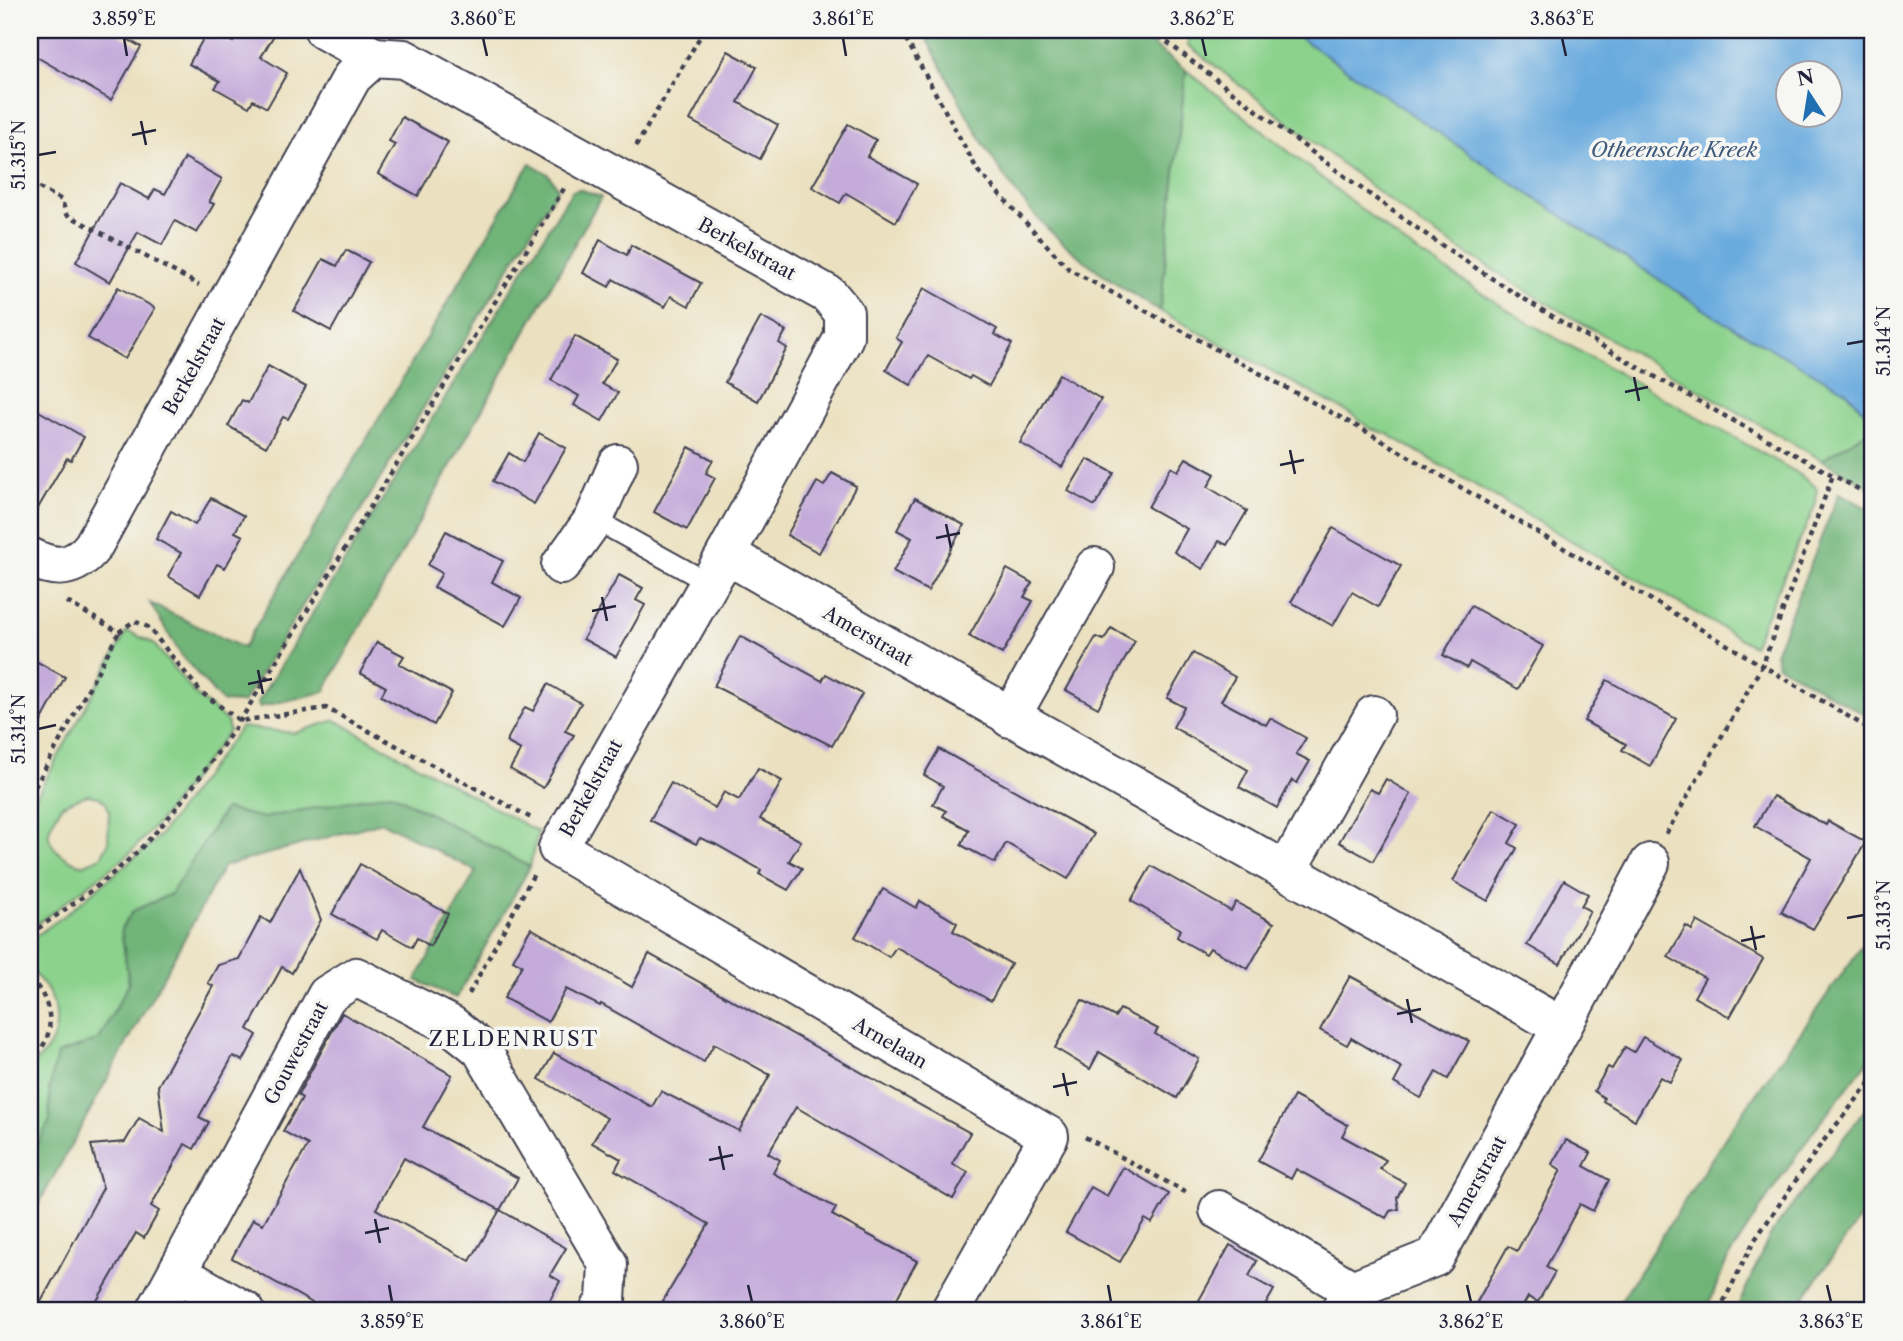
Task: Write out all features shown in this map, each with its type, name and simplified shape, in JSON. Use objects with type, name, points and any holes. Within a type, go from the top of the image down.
[{"type":"street","name":"Berkelstraat","points":[[324,30],[374,57],[404,59],[829,295],[844,313],[844,337],[717,568],[561,842]]},
{"type":"street","name":"Berkelstraat","points":[[74,564],[93,546],[352,77],[374,57]]},
{"type":"street","points":[[561,565],[594,519],[618,464]]},
{"type":"street","points":[[30,557],[49,566],[74,564]]},
{"type":"street","points":[[1010,718],[1096,567]]},
{"type":"street","name":"Amerstraat","points":[[717,568],[1010,718],[1287,870],[1562,1027]]},
{"type":"street","points":[[1287,870],[1374,715]]},
{"type":"street","name":"Arnelaan","points":[[561,842],[1049,1136]]},
{"type":"street","name":"Amerstraat","points":[[1219,1210],[1346,1301],[1435,1256],[1650,863]]},
{"type":"street","name":"Gouwestraat","points":[[156,1311],[327,995],[356,977],[451,1025],[481,1049],[608,1264],[606,1300],[599,1311]]},
{"type":"street","points":[[950,1311],[1049,1136]]},
{"type":"street","points":[[178,1273],[245,1311]]},
{"type":"lane","points":[[594,519],[717,568]]},
{"type":"path","points":[[618,177],[704,30]]},
{"type":"path","points":[[901,30],[978,171],[1069,270],[1369,433],[1873,731]]},
{"type":"path","points":[[1151,30],[1375,199],[1500,284],[1629,363],[1873,497]]},
{"type":"path","points":[[30,934],[130,858],[155,833],[240,720],[583,158]]},
{"type":"path","points":[[30,183],[62,200],[66,214],[230,301]]},
{"type":"path","points":[[1650,863],[1763,664],[1833,475]]},
{"type":"path","points":[[74,564],[56,596],[119,632]]},
{"type":"path","points":[[30,796],[119,632],[134,621],[148,626],[201,692],[240,720],[326,708],[561,842],[539,865],[451,1025]]},
{"type":"path","points":[[30,978],[43,991],[51,1017],[48,1036],[30,1060]]},
{"type":"path","points":[[1719,1311],[1754,1241],[1821,1144],[1873,1079]]},
{"type":"path","points":[[1049,1136],[1082,1135],[1219,1210]]},
{"type":"green space","points":[[922,30],[1133,30],[1186,70],[1160,311],[1088,263],[1048,229],[1028,207],[993,160]]},
{"type":"green space","points":[[1188,30],[1289,30],[1515,185],[1722,321],[1846,391],[1873,421],[1873,428],[1822,460],[1543,301],[1421,225],[1188,45]]},
{"type":"green space","points":[[1186,70],[1404,243],[1522,319],[1796,472],[1817,488],[1816,504],[1753,646],[1387,434],[1369,428],[1355,416],[1160,311]]},
{"type":"green space","points":[[530,163],[548,174],[558,188],[243,703],[222,702],[181,655],[150,603],[243,648]]},
{"type":"green space","points":[[579,189],[601,197],[324,692],[259,707],[258,702],[572,191]]},
{"type":"green space","points":[[1873,428],[1873,489],[1822,460]]},
{"type":"green space","points":[[1839,493],[1873,511],[1873,719],[1778,665],[1775,653]]},
{"type":"green space","points":[[127,631],[153,643],[196,695],[227,721],[229,731],[157,824],[127,856],[30,929],[30,808]],"holes":[[[87,795],[99,797],[109,810],[108,844],[101,857],[83,865],[72,861],[55,848],[51,843],[49,831],[62,805]]]},
{"type":"green space","points":[[335,720],[538,832],[530,867],[391,793],[263,818],[225,809],[171,894],[133,911],[121,929],[129,983],[99,1040],[49,1090],[50,1121],[30,1156],[30,1066],[50,1045],[56,1019],[49,993],[30,971],[30,940],[65,915],[157,839],[241,727],[295,733]]},
{"type":"green space","points":[[391,793],[530,867],[456,998],[416,980],[476,871],[382,822],[224,866],[30,1220],[30,1156],[50,1121],[49,1090],[57,1054],[99,1040],[129,983],[121,929],[133,911],[171,894],[225,809],[263,818]]},
{"type":"green space","points":[[1873,931],[1873,1055],[1812,1133],[1762,1206],[1727,1260],[1706,1311],[1614,1311],[1728,1133]]},
{"type":"green space","points":[[1873,1099],[1873,1200],[1794,1311],[1736,1311],[1770,1235]]},
{"type":"water","name":"Otheensche Kreek","points":[[1289,30],[1873,30],[1873,421],[1846,391],[1722,321],[1515,185]]},
{"type":"building","points":[[30,30],[111,30],[141,47],[111,100],[30,53]]},
{"type":"building","points":[[208,30],[233,42],[240,30],[277,30],[261,57],[287,73],[267,108],[253,100],[249,107],[215,88],[220,81],[189,64]]},
{"type":"building","points":[[728,51],[757,67],[738,102],[778,125],[760,159],[690,120]]},
{"type":"building","points":[[402,117],[448,142],[418,196],[378,174],[395,144],[389,141]]},
{"type":"building","points":[[848,124],[876,140],[867,156],[917,184],[896,222],[846,193],[840,203],[812,187]]},
{"type":"building","points":[[185,158],[222,179],[209,202],[214,204],[197,233],[175,221],[162,245],[138,232],[110,282],[76,262],[120,183],[149,199],[155,189],[165,194]]},
{"type":"building","points":[[600,240],[627,255],[631,245],[701,283],[689,306],[671,296],[665,307],[613,279],[609,287],[583,273]]},
{"type":"building","points":[[346,250],[369,262],[331,331],[294,311],[323,259],[337,266]]},
{"type":"building","points":[[118,287],[155,308],[125,359],[88,338]]},
{"type":"building","points":[[924,288],[997,329],[994,334],[1012,344],[989,386],[971,376],[969,379],[928,356],[911,385],[886,370],[902,342],[896,338]]},
{"type":"building","points":[[761,317],[786,331],[779,343],[787,348],[758,401],[725,382]]},
{"type":"building","points":[[575,336],[617,359],[602,384],[618,393],[602,421],[574,405],[579,396],[551,380]]},
{"type":"building","points":[[268,366],[306,387],[288,419],[283,417],[266,447],[228,426],[242,400],[248,403]]},
{"type":"building","points":[[1059,374],[1101,399],[1062,467],[1020,443]]},
{"type":"building","points":[[30,406],[84,437],[71,460],[67,458],[30,522]]},
{"type":"building","points":[[539,433],[566,448],[534,504],[493,481],[509,453],[523,462]]},
{"type":"building","points":[[689,447],[713,460],[706,473],[715,478],[687,530],[654,512]]},
{"type":"building","points":[[1186,458],[1215,474],[1208,487],[1247,511],[1227,545],[1219,541],[1203,569],[1174,552],[1187,529],[1148,507],[1171,467],[1178,471]]},
{"type":"building","points":[[1087,459],[1114,473],[1095,506],[1068,491]]},
{"type":"building","points":[[832,473],[856,486],[819,553],[787,535],[817,482],[824,486]]},
{"type":"building","points":[[211,498],[244,516],[235,532],[243,536],[225,568],[217,564],[200,595],[168,576],[181,553],[156,539],[171,511],[195,525]]},
{"type":"building","points":[[915,498],[964,525],[928,591],[893,572],[912,538],[897,530]]},
{"type":"building","points":[[1333,528],[1401,566],[1378,607],[1352,592],[1333,626],[1291,602]]},
{"type":"building","points":[[446,531],[503,561],[492,582],[521,598],[505,626],[434,587],[442,573],[428,565]]},
{"type":"building","points":[[1007,569],[1032,583],[1024,597],[1033,601],[1002,654],[969,636]]},
{"type":"building","points":[[619,575],[643,588],[636,600],[645,605],[616,657],[583,639]]},
{"type":"building","points":[[1471,606],[1543,646],[1518,689],[1470,662],[1467,668],[1443,655]]},
{"type":"building","points":[[1111,628],[1135,641],[1098,708],[1066,690],[1096,637],[1104,640]]},
{"type":"building","points":[[740,636],[822,681],[826,674],[862,694],[832,746],[714,686]]},
{"type":"building","points":[[377,642],[404,656],[399,664],[452,693],[434,725],[381,696],[386,687],[360,673]]},
{"type":"building","points":[[1193,653],[1235,677],[1221,701],[1266,725],[1270,718],[1306,738],[1296,754],[1310,761],[1297,783],[1292,780],[1277,808],[1239,787],[1248,770],[1173,727],[1184,707],[1167,698]]},
{"type":"building","points":[[30,658],[65,677],[30,742]]},
{"type":"building","points":[[1607,680],[1676,719],[1650,766],[1622,750],[1626,744],[1584,721]]},
{"type":"building","points":[[548,684],[581,703],[565,731],[574,735],[543,788],[510,769],[521,750],[506,742],[525,707],[533,711]]},
{"type":"building","points":[[939,749],[1094,834],[1068,879],[1006,843],[995,863],[961,845],[969,830],[943,816],[946,811],[933,804],[943,786],[924,775]]},
{"type":"building","points":[[758,768],[782,781],[760,819],[801,841],[789,861],[802,868],[788,890],[759,874],[761,870],[715,844],[700,838],[696,844],[650,820],[671,783],[715,808],[724,792],[739,800]]},
{"type":"building","points":[[1386,779],[1411,794],[1373,861],[1339,842],[1370,789],[1378,793]]},
{"type":"building","points":[[1773,796],[1826,825],[1828,821],[1866,842],[1813,929],[1781,912],[1811,858],[1755,826]]},
{"type":"building","points":[[1494,809],[1520,824],[1509,843],[1517,848],[1488,901],[1453,881]]},
{"type":"building","points":[[360,864],[448,914],[430,946],[417,938],[412,947],[382,930],[377,939],[332,914]]},
{"type":"building","points":[[1151,866],[1231,911],[1236,902],[1274,923],[1248,969],[1210,948],[1206,954],[1188,944],[1177,937],[1180,929],[1131,901]]},
{"type":"building","points":[[300,868],[321,920],[292,973],[282,967],[248,1029],[257,1035],[243,1061],[233,1056],[199,1117],[209,1122],[194,1149],[185,1144],[151,1206],[159,1211],[144,1238],[136,1233],[91,1311],[36,1311],[103,1188],[91,1145],[125,1142],[139,1118],[164,1132],[158,1086],[213,986],[208,983],[218,965],[239,959],[261,917],[270,923]]},
{"type":"building","points":[[1564,880],[1588,894],[1581,906],[1590,911],[1560,964],[1527,945]]},
{"type":"building","points":[[883,889],[916,908],[920,901],[957,923],[953,931],[1011,964],[991,1001],[896,947],[889,957],[855,937]]},
{"type":"building","points":[[1697,921],[1763,959],[1730,1017],[1694,997],[1705,978],[1668,957],[1686,926],[1692,930]]},
{"type":"building","points":[[531,928],[632,987],[649,954],[970,1133],[952,1164],[968,1172],[953,1199],[796,1107],[768,1153],[780,1160],[773,1173],[836,1208],[832,1215],[917,1261],[890,1311],[657,1311],[709,1224],[615,1170],[621,1159],[592,1143],[607,1118],[539,1079],[554,1053],[652,1107],[661,1091],[739,1131],[770,1075],[714,1044],[704,1062],[601,1004],[600,1006],[566,989],[548,1022],[504,998],[522,965],[513,960]]},
{"type":"building","points":[[1350,976],[1469,1041],[1448,1079],[1436,1072],[1421,1098],[1394,1083],[1402,1068],[1351,1038],[1347,1045],[1320,1030]]},
{"type":"building","points":[[1082,1000],[1115,1017],[1120,1009],[1158,1029],[1155,1034],[1199,1059],[1177,1098],[1099,1052],[1090,1069],[1055,1048]]},
{"type":"building","points":[[342,1013],[452,1075],[423,1127],[518,1178],[500,1210],[566,1248],[550,1275],[560,1281],[544,1311],[327,1311],[232,1258],[253,1219],[263,1224],[308,1145],[283,1131],[302,1098],[298,1095]],"holes":[[[404,1158],[500,1210],[470,1261],[376,1209]]]},
{"type":"building","points":[[1643,1037],[1683,1060],[1670,1082],[1660,1077],[1635,1120],[1603,1101],[1604,1098],[1594,1091],[1608,1067],[1612,1069],[1625,1047],[1634,1052]]},
{"type":"building","points":[[1294,1096],[1348,1125],[1342,1136],[1386,1160],[1380,1169],[1405,1183],[1397,1198],[1399,1209],[1390,1211],[1386,1218],[1296,1169],[1291,1179],[1258,1161]]},
{"type":"building","points":[[1566,1140],[1591,1153],[1584,1166],[1609,1180],[1593,1211],[1580,1204],[1546,1267],[1555,1272],[1538,1302],[1528,1297],[1520,1311],[1472,1311],[1508,1246],[1517,1251],[1561,1170],[1552,1164]]},
{"type":"building","points":[[1123,1167],[1169,1194],[1152,1223],[1145,1219],[1120,1262],[1066,1232],[1091,1187],[1107,1196]]},
{"type":"building","points":[[1230,1245],[1257,1261],[1249,1276],[1274,1290],[1262,1311],[1193,1311]]},
{"type":"district","name":"ZELDENRUST","points":[[514,1038]]}]
